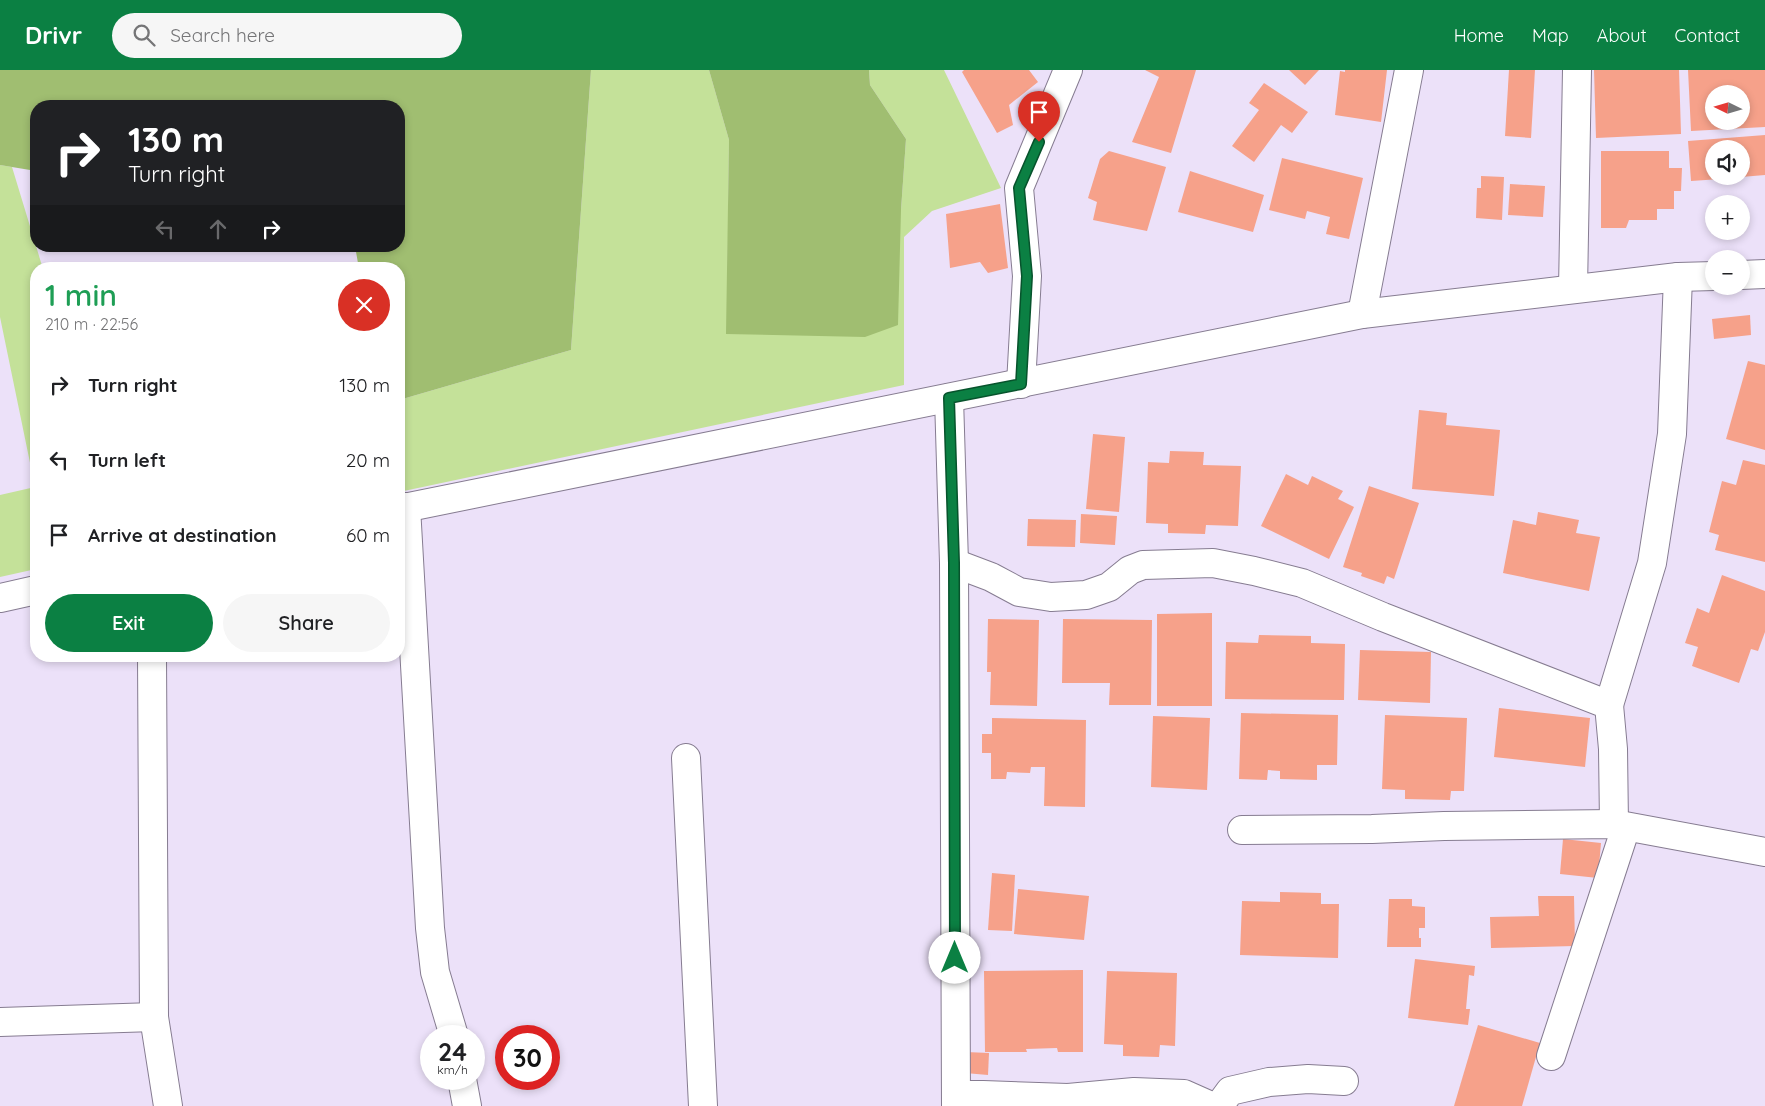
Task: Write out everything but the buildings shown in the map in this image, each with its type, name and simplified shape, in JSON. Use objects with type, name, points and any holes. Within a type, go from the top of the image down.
[{"type":"street","points":[[1021,384],[1027,276],[1019,188],[1068,70]]},
{"type":"street","points":[[1362,314],[1409,70]]},
{"type":"street","points":[[1574,289],[1576,70]]},
{"type":"street","points":[[1750,274],[1765,274]]},
{"type":"street","points":[[405,507],[1362,314],[1678,277],[1705,276]]},
{"type":"street","points":[[1551,1056],[1620,825],[1609,705],[1652,563],[1672,434],[1678,277]]},
{"type":"street","points":[[949,398],[954,563],[956,1101],[983,1094],[1068,1098],[1134,1092],[1184,1094],[1211,1106]]},
{"type":"street","points":[[405,553],[430,928],[435,972],[451,1025]]},
{"type":"street","points":[[954,563],[991,576],[1019,592],[1051,597],[1086,595],[1109,587],[1130,570],[1143,565],[1213,563],[1254,571],[1302,583],[1609,705]]},
{"type":"street","points":[[0,598],[30,591]]},
{"type":"street","points":[[152,662],[154,1017],[168,1106]]},
{"type":"street","points":[[686,758],[703,1106]]},
{"type":"street","points":[[1242,830],[1620,825],[1765,852]]},
{"type":"street","points":[[0,1022],[154,1017]]},
{"type":"street","points":[[1219,1106],[1230,1091],[1269,1082],[1308,1079],[1344,1081]]},
{"type":"street","points":[[464,1090],[468,1106]]},
{"type":"green space","points":[[0,70],[591,70],[571,350],[405,398],[405,262],[358,262],[356,252],[405,252],[405,100],[30,100],[30,170],[0,165]]},
{"type":"green space","points":[[591,70],[709,70],[729,140],[727,334],[901,210],[906,139],[870,85],[869,70],[944,70],[1001,188],[932,211],[904,237],[904,385],[405,491],[405,398],[571,350]]},
{"type":"green space","points":[[709,70],[869,70],[870,85],[906,139],[901,210],[898,325],[865,337],[726,334],[729,140]]},
{"type":"green space","points":[[0,165],[12,167],[30,226],[30,252],[38,252],[41,262],[30,262],[30,463],[0,317]]},
{"type":"green space","points":[[30,488],[30,570],[0,577],[0,495]]},
{"type":"route","points":[[955,958],[954,563],[949,398],[1021,384],[1027,276],[1019,188],[1039,142]]}]
